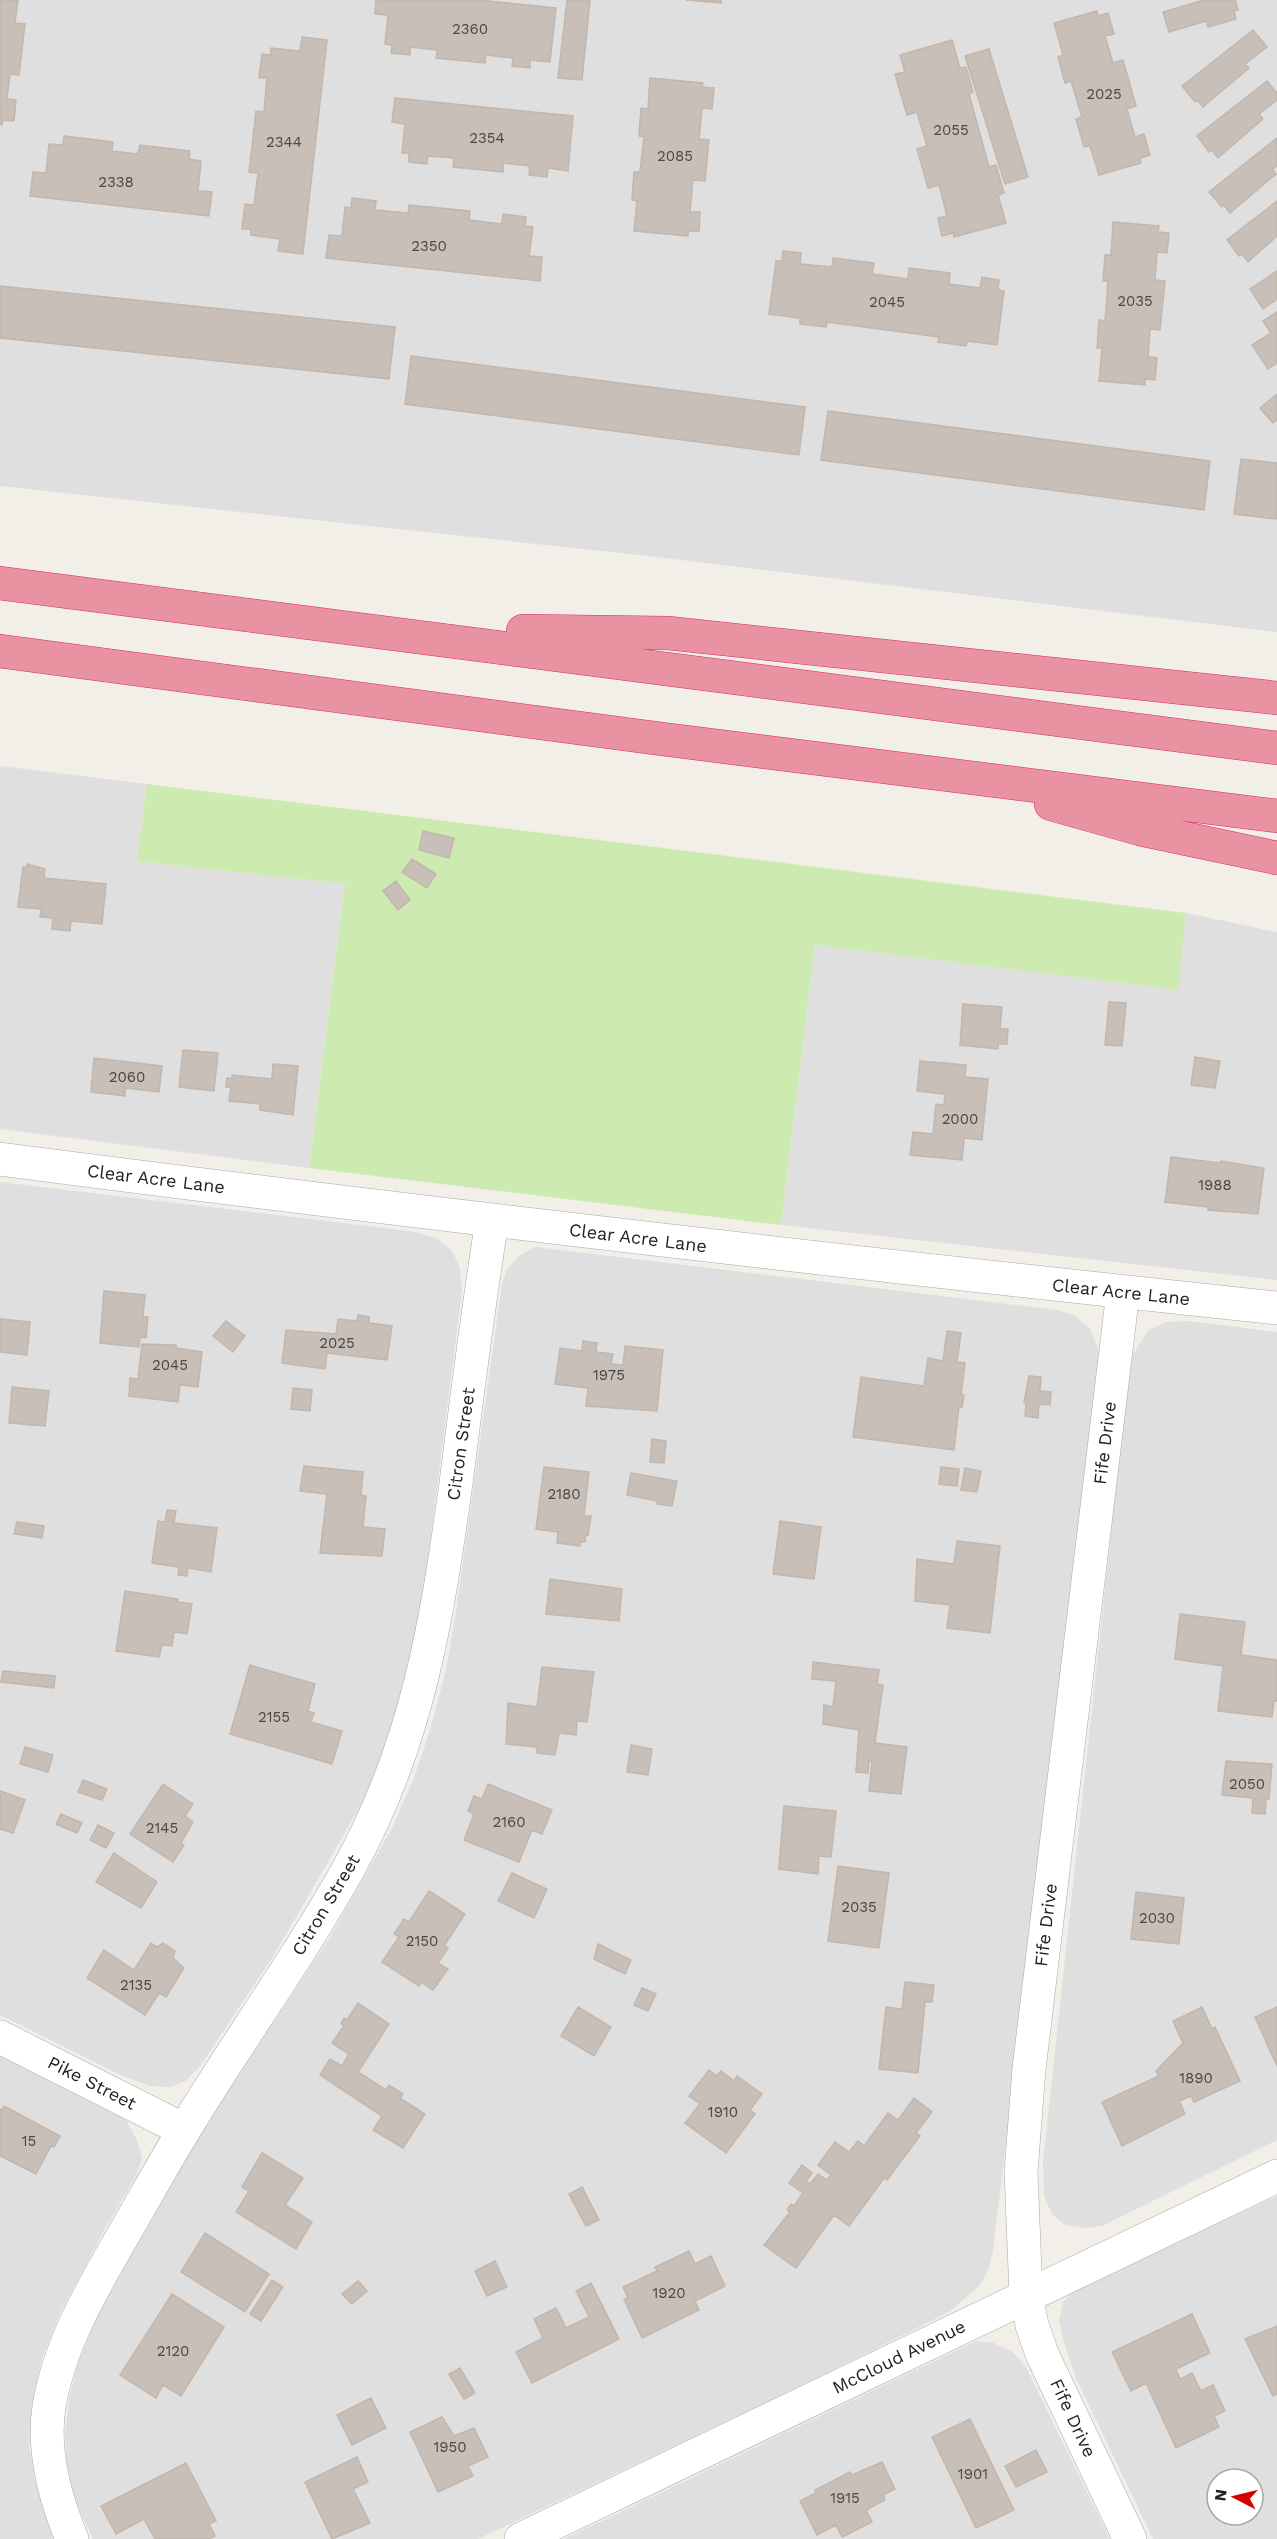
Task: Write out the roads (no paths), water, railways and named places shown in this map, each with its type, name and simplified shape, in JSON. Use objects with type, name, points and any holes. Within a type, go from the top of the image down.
[{"type":"highway","points":[[0,583],[1277,748]]},
{"type":"highway","points":[[366,629],[668,633],[1277,698]]},
{"type":"highway","points":[[0,651],[1277,816]]},
{"type":"highway","points":[[933,772],[1140,829],[1277,858]]},
{"type":"street","name":"Clear Acre Lane","points":[[0,1159],[492,1221],[1277,1308]]},
{"type":"street","name":"Citron Street","points":[[72,2539],[52,2478],[48,2444],[49,2410],[56,2376],[67,2341],[84,2304],[184,2130],[331,1900],[373,1821],[408,1733],[432,1640],[444,1572],[492,1221]]},
{"type":"street","name":"Fife Drive","points":[[1123,1292],[1029,2069],[1021,2172],[1026,2295],[1032,2325],[1042,2354],[1130,2539]]},
{"type":"street","name":"Pike Street","points":[[0,2037],[184,2130]]},
{"type":"street","name":"McCloud Avenue","points":[[521,2539],[1277,2176]]}]
